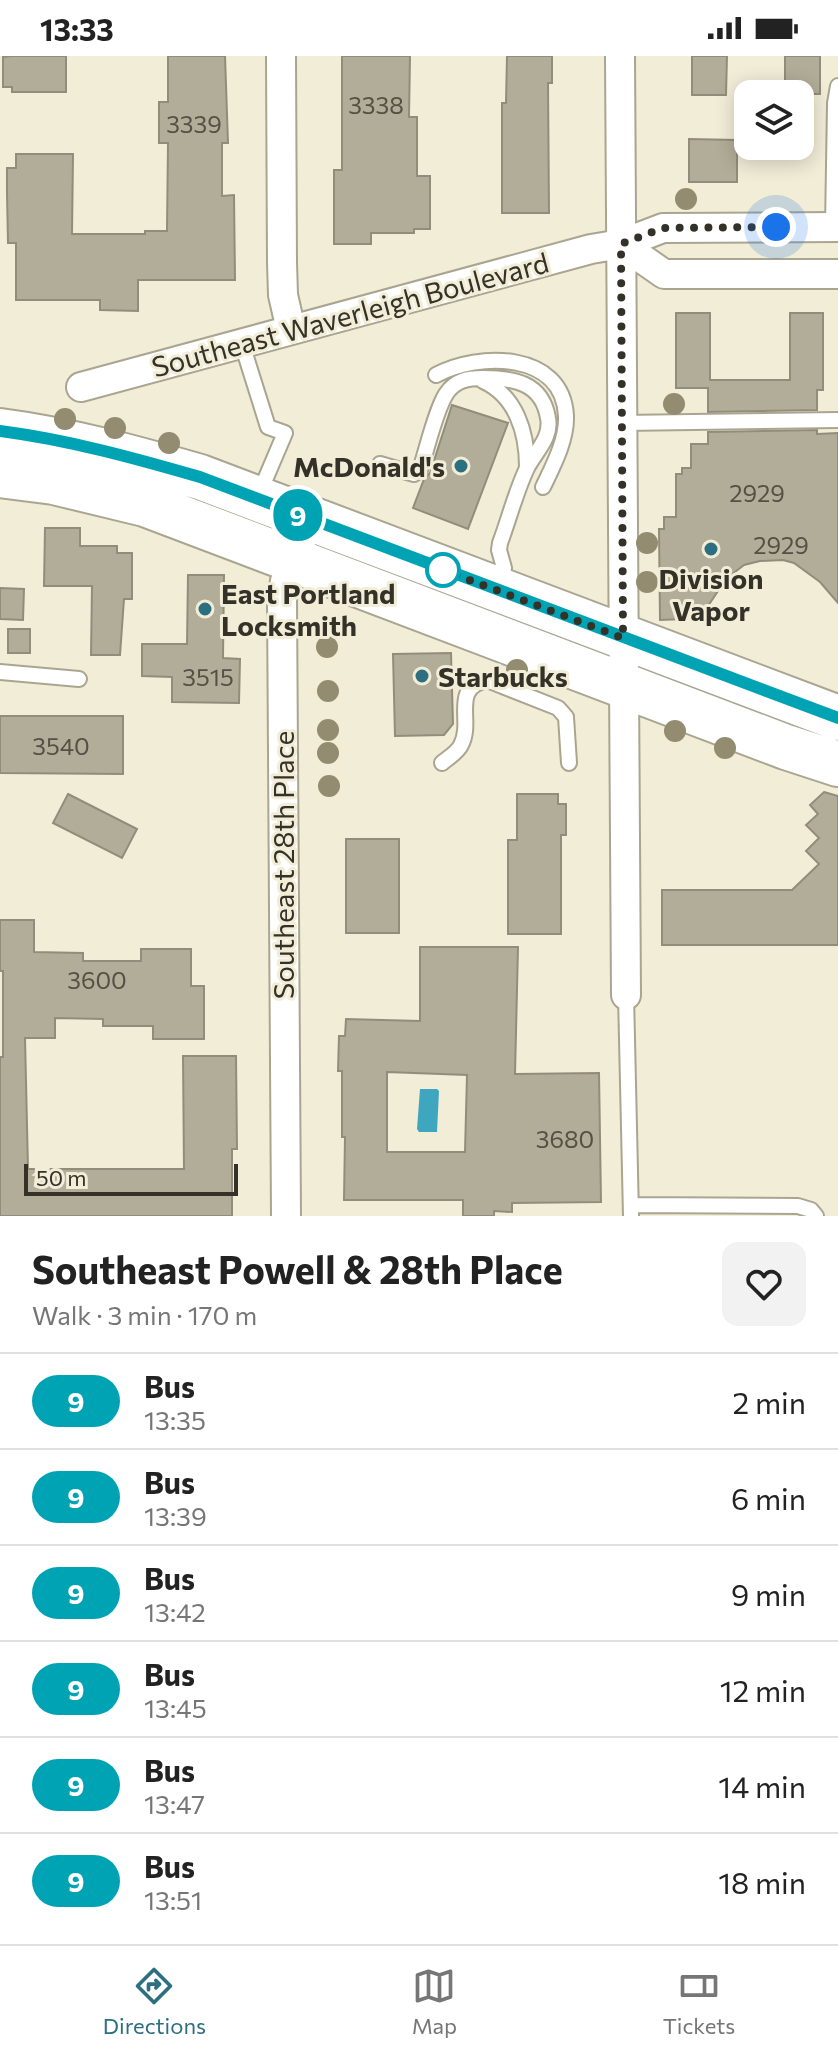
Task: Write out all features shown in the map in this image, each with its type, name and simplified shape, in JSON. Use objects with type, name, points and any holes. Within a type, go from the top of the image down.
[{"type":"main road","points":[[0,431],[46,437],[117,453],[200,477],[294,559],[487,610],[623,638],[838,718]]},
{"type":"main road","points":[[0,475],[101,491],[145,504],[248,518],[310,519],[624,685],[838,764]]},
{"type":"street","points":[[281,56],[283,295],[291,330]]},
{"type":"street","points":[[620,56],[626,995]]},
{"type":"street","name":"Southeast Waverleigh Boulevard","points":[[81,387],[591,249],[621,244],[663,228],[835,227]]},
{"type":"street","points":[[621,244],[664,274],[838,274]]},
{"type":"street","name":"Southeast 28th Place","points":[[286,1216],[282,600],[310,519]]},
{"type":"lane","points":[[835,227],[835,103],[838,86]]},
{"type":"lane","points":[[242,344],[268,427],[285,433],[248,518]]},
{"type":"lane","points":[[436,375],[457,365],[514,361],[534,367],[551,382],[561,395],[566,426],[543,487]]},
{"type":"lane","points":[[476,378],[499,389],[517,414],[526,440],[527,467]]},
{"type":"lane","points":[[380,464],[414,474],[420,470],[446,394],[456,383],[476,378],[513,378],[537,393],[549,419],[548,431],[527,467],[500,543],[504,568],[487,610]]},
{"type":"lane","points":[[622,423],[838,420]]},
{"type":"lane","points":[[0,672],[79,679]]},
{"type":"lane","points":[[442,763],[461,747],[469,689],[487,680],[558,708],[566,717],[569,763]]},
{"type":"lane","points":[[626,995],[631,1210],[798,1206],[811,1210],[816,1216]]},
{"type":"water","points":[[420,1089],[439,1091],[437,1132],[419,1132],[417,1129]]},
{"type":"building","points":[[66,56],[66,92],[12,92],[12,87],[3,87],[3,57]]},
{"type":"building","points":[[168,56],[225,56],[228,143],[222,143],[222,196],[234,195],[235,280],[138,280],[138,311],[100,310],[100,300],[16,300],[16,243],[8,243],[7,168],[16,168],[16,154],[73,154],[72,234],[167,231],[168,143],[159,143],[159,102],[168,102]]},
{"type":"building","points":[[342,56],[410,56],[409,117],[417,117],[417,176],[430,176],[430,229],[414,229],[414,233],[371,233],[371,244],[334,244],[334,170],[342,170]]},
{"type":"building","points":[[507,56],[552,56],[552,83],[548,83],[549,213],[502,213],[502,103],[506,103]]},
{"type":"building","points":[[692,56],[727,56],[726,95],[692,95]]},
{"type":"building","points":[[785,56],[820,56],[820,94],[814,94],[814,80],[785,80]]},
{"type":"building","points":[[689,139],[734,140],[737,182],[689,182]]},
{"type":"building","points":[[676,313],[710,313],[710,380],[790,380],[790,313],[823,313],[823,390],[817,390],[817,410],[708,412],[708,388],[676,388]]},
{"type":"building","name":"McDonald's","points":[[452,405],[508,423],[468,529],[413,508],[424,479],[430,473]]},
{"type":"building","points":[[817,430],[817,434],[838,433],[838,603],[820,582],[794,563],[760,561],[744,565],[726,579],[708,606],[685,607],[685,619],[660,620],[659,529],[664,529],[664,517],[676,517],[676,474],[682,474],[682,468],[691,468],[691,444],[708,444],[708,432]]},
{"type":"building","points":[[45,528],[80,528],[80,546],[117,546],[117,553],[132,553],[132,599],[124,599],[120,655],[91,655],[92,586],[44,586]]},
{"type":"building","points":[[188,575],[224,575],[223,658],[240,659],[239,703],[172,702],[172,677],[142,676],[142,644],[187,644]]},
{"type":"building","points":[[0,588],[24,589],[23,620],[0,619]]},
{"type":"building","points":[[8,629],[30,629],[30,653],[8,653]]},
{"type":"building","name":"Starbucks","points":[[451,653],[453,724],[444,735],[395,736],[393,654]]},
{"type":"building","points":[[0,716],[123,716],[123,774],[0,773]]},
{"type":"building","points":[[824,792],[838,796],[838,945],[662,945],[662,890],[792,890],[819,864],[806,851],[819,838],[806,825],[818,814],[810,805]]},
{"type":"building","points":[[68,794],[137,829],[122,858],[53,823]]},
{"type":"building","points":[[517,794],[558,794],[558,804],[566,804],[566,835],[561,835],[561,934],[508,934],[508,840],[517,840]]},
{"type":"building","points":[[346,839],[399,839],[399,933],[346,933]]},
{"type":"building","points":[[0,920],[34,920],[34,952],[83,953],[83,961],[141,961],[141,949],[191,949],[191,986],[204,986],[204,1039],[153,1039],[153,1026],[103,1026],[103,1019],[55,1018],[55,1038],[25,1038],[28,1169],[184,1169],[183,1056],[236,1056],[237,1149],[232,1149],[232,1216],[0,1216],[3,971],[0,971]]},
{"type":"building","points":[[420,947],[518,947],[515,1074],[599,1073],[601,1202],[512,1203],[512,1212],[494,1211],[494,1216],[463,1216],[463,1200],[344,1200],[342,1071],[338,1071],[339,1036],[345,1036],[346,1019],[420,1021]],"holes":[[[387,1072],[467,1075],[465,1152],[387,1152]]]},
{"type":"bus line","name":"9","points":[[0,431],[46,437],[117,453],[200,477],[838,718]]},
{"type":"place","name":"McDonald's","points":[[461,466]]},
{"type":"place","name":"Division Vapor","points":[[711,549]]},
{"type":"place","name":"East Portland Locksmith","points":[[205,609]]},
{"type":"place","name":"Starbucks","points":[[422,676]]},
{"type":"route","points":[[443,570],[623,638],[621,244],[663,228],[776,227]]}]
